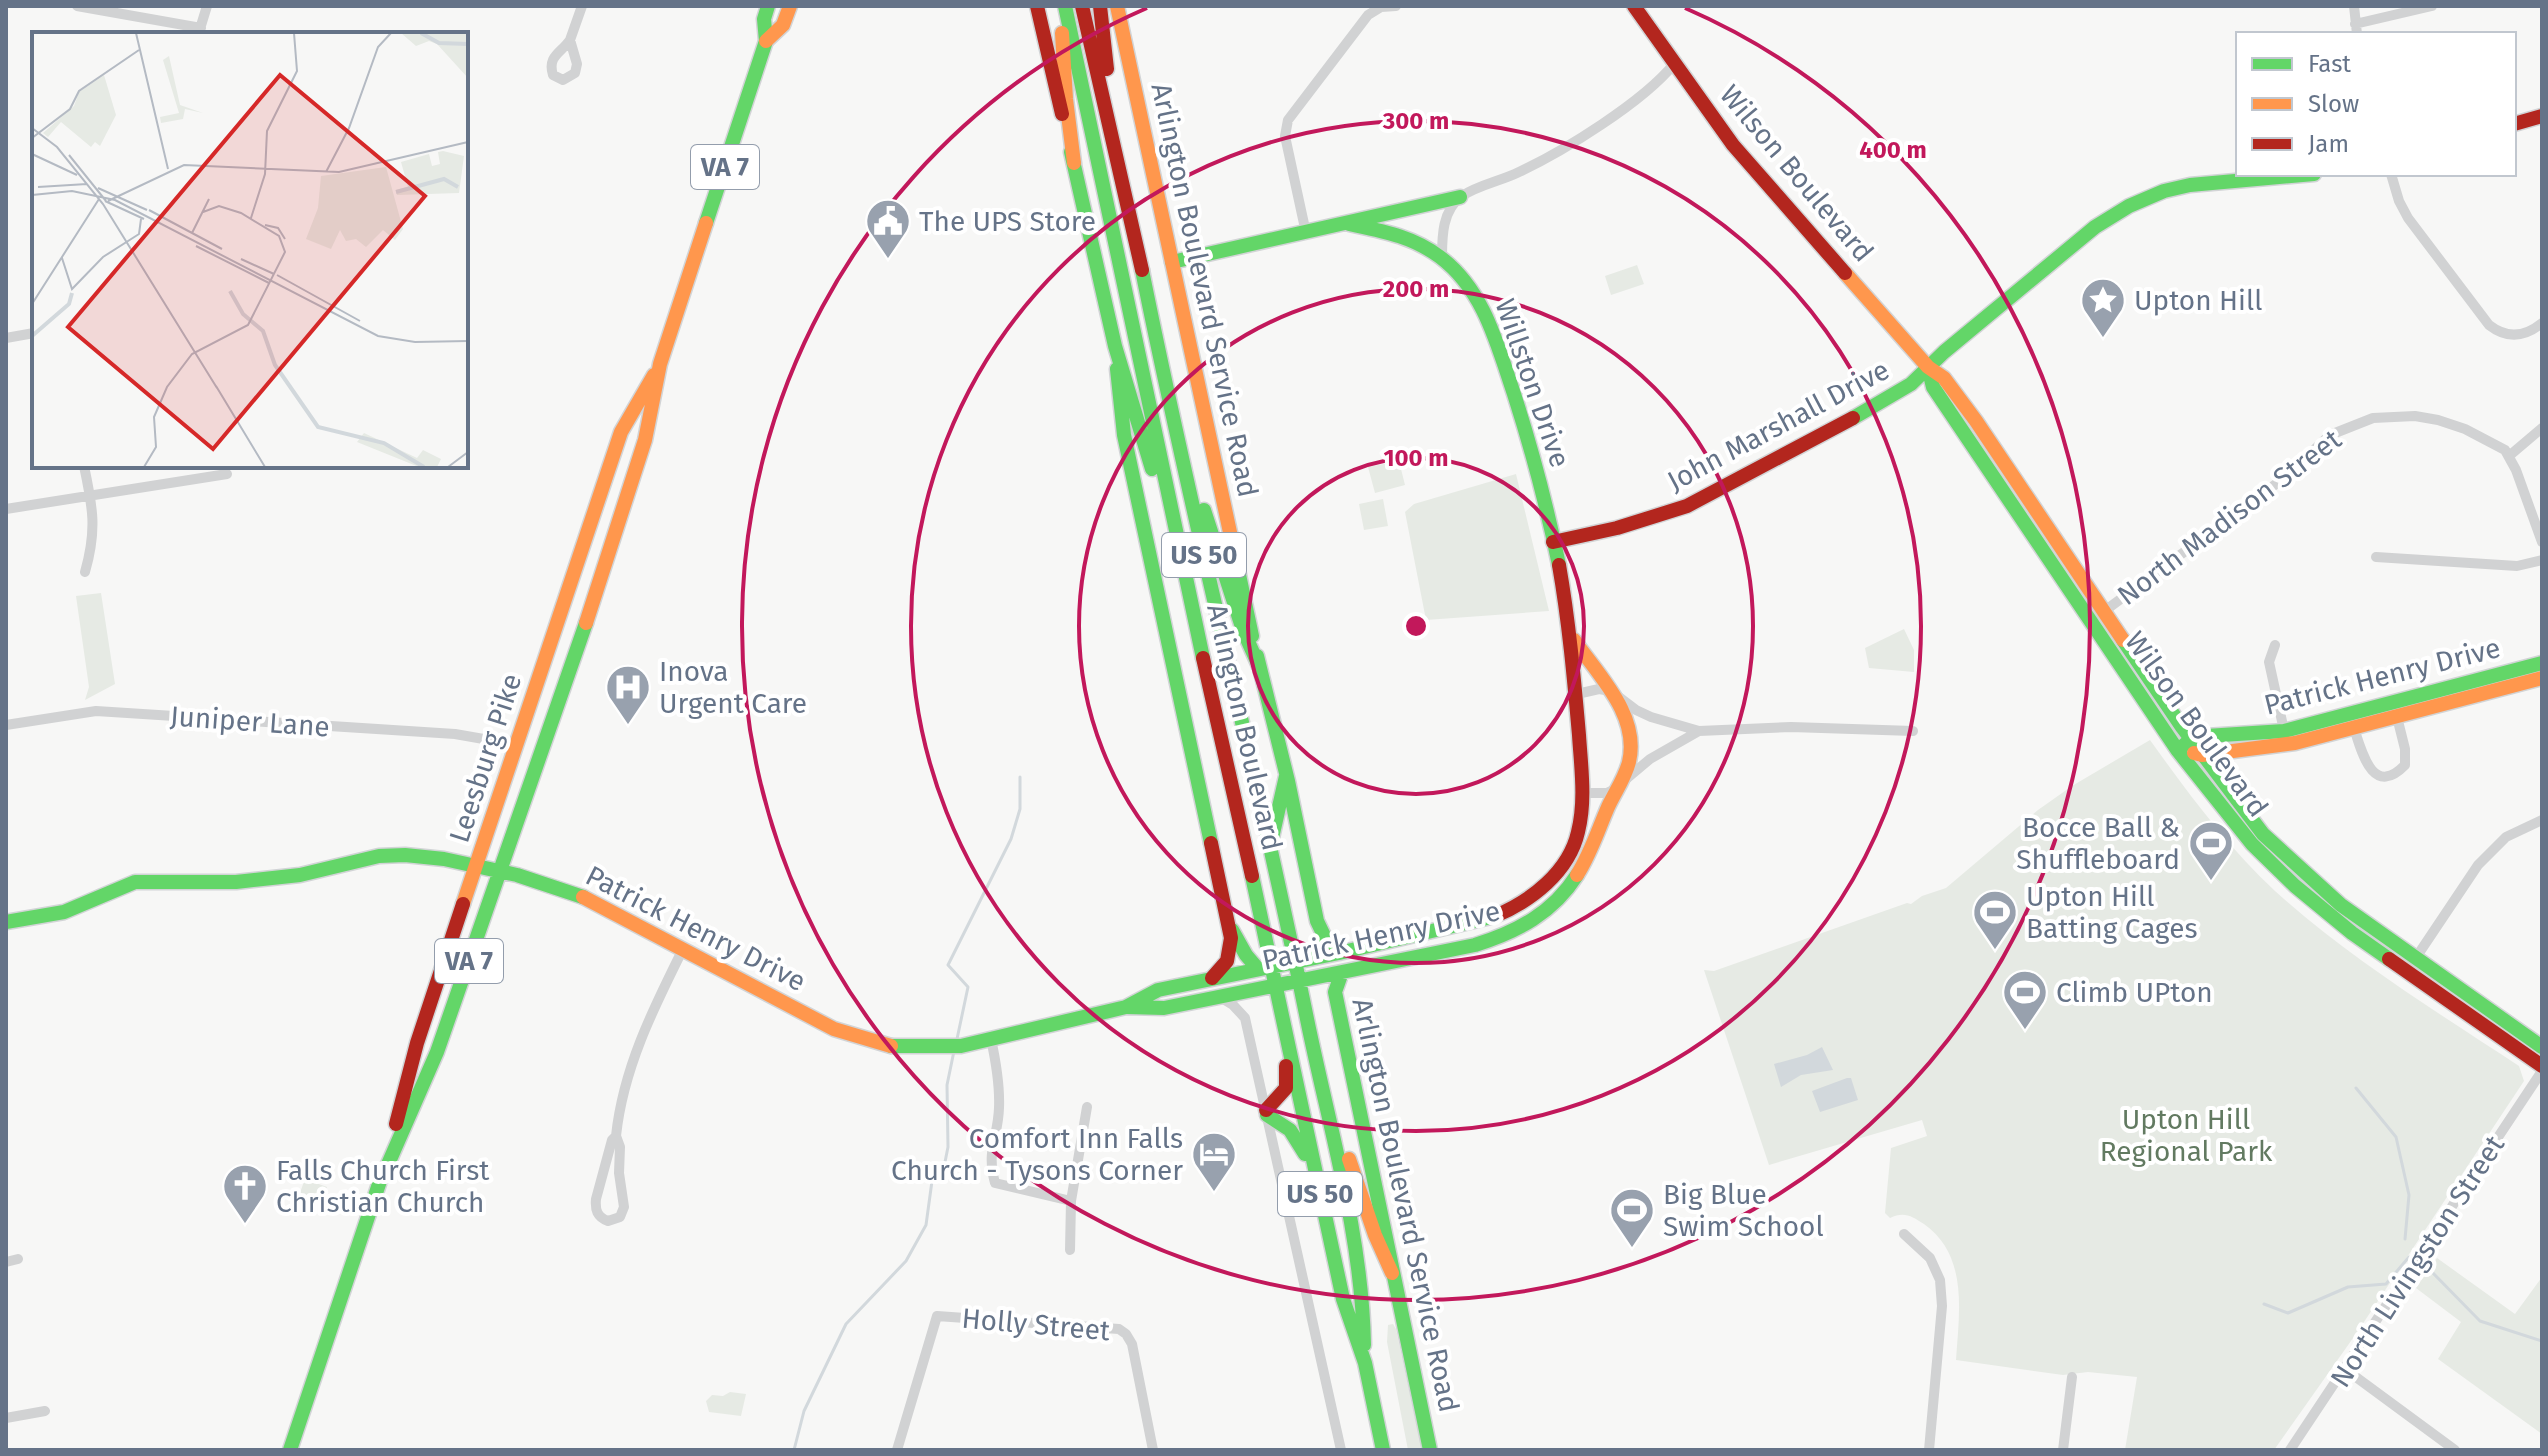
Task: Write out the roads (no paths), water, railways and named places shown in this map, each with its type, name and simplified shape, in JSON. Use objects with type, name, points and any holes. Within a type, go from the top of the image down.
[{"type":"main road","name":"Leesburg Pike","points":[[382,1178],[437,1052],[592,607],[641,454],[660,364],[766,41],[764,19],[768,6]]},
{"type":"main road","name":"Leesburg Pike","points":[[766,41],[783,25],[790,6]]},
{"type":"main road","points":[[1037,6],[1115,346],[1184,571]]},
{"type":"main road","points":[[1063,6],[1066,99],[1074,163]]},
{"type":"main road","name":"Arlington Boulevard","points":[[1063,6],[1123,270],[1265,968],[1276,984],[1343,1299],[1365,1363],[1383,1450]]},
{"type":"main road","name":"Arlington Boulevard","points":[[1082,6],[1165,385],[1271,844],[1324,1103],[1349,1208],[1363,1298],[1365,1363]]},
{"type":"main road","points":[[1100,6],[1105,56],[1141,265]]},
{"type":"main road","name":"Arlington Boulevard Service Road","points":[[1117,6],[1317,921],[1328,944],[1339,953]]},
{"type":"main road","name":"Wilson Boulevard","points":[[1634,6],[1733,145],[1928,367],[1944,378],[2202,755],[2263,834],[2293,864],[2411,965],[2542,1068]]},
{"type":"main road","points":[[2516,123],[2542,116]]},
{"type":"main road","name":"John Marshall Drive","points":[[1553,542],[1651,519],[1725,488],[1886,400],[1908,387],[2095,227],[2146,197],[2189,185],[2263,182],[2301,176]]},
{"type":"main road","points":[[1172,262],[1460,197]]},
{"type":"main road","name":"Willston Drive","points":[[1349,224],[1398,234],[1442,258],[1469,286],[1490,322],[1533,453],[1571,636]]},
{"type":"main road","points":[[1115,346],[1118,400],[1231,938],[1230,950],[1221,972],[1209,980]]},
{"type":"main road","name":"Leesburg Pike","points":[[290,1450],[382,1178],[417,1043],[621,432],[660,364]]},
{"type":"main road","name":"Wilson Boulevard","points":[[1928,367],[1938,395],[2178,751],[2221,807],[2274,867],[2321,909],[2542,1047]]},
{"type":"main road","points":[[1165,385],[1239,617],[1259,666]]},
{"type":"main road","name":"Patrick Henry Drive","points":[[6,922],[64,912],[83,906],[114,889],[147,881],[236,882],[300,875],[385,855],[434,857],[536,879],[587,898],[834,1029],[857,1038],[905,1048],[936,1048],[991,1039],[1126,1007],[1158,990],[1491,918],[1519,906],[1543,887],[1564,862],[1578,834],[1583,793],[1571,636]]},
{"type":"main road","name":"Patrick Henry Drive","points":[[1126,1007],[1164,1008],[1498,939],[1531,924],[1557,903],[1575,882],[1629,765],[1628,728],[1611,691],[1571,636]]},
{"type":"main road","name":"Patrick Henry Drive","points":[[2191,739],[2206,736],[2285,738],[2542,663]]},
{"type":"main road","name":"Patrick Henry Drive","points":[[2178,751],[2202,755],[2354,728],[2542,678]]},
{"type":"main road","points":[[2178,751],[2191,739]]},
{"type":"main road","points":[[1271,844],[1286,776]]},
{"type":"main road","points":[[1226,912],[1235,938],[1265,968]]},
{"type":"main road","name":"Arlington Boulevard Service Road","points":[[1342,972],[1335,992],[1430,1450]]},
{"type":"main road","points":[[1284,1023],[1286,1088],[1266,1112],[1292,1130],[1320,1192]]},
{"type":"main road","points":[[1324,1103],[1344,1145],[1375,1235],[1392,1273]]},
{"type":"street","points":[[77,6],[200,31],[207,6]]},
{"type":"street","points":[[570,40],[582,6]]},
{"type":"street","points":[[1306,233],[1285,136],[1288,120],[1369,10],[1396,6]]},
{"type":"street","points":[[2354,6],[2356,29],[2432,6]]},
{"type":"street","points":[[1442,258],[1442,229],[1460,197],[1536,164],[1579,138],[1661,80],[1674,64]]},
{"type":"street","points":[[2392,176],[2399,201],[2411,223],[2488,324],[2506,334],[2529,332],[2542,323]]},
{"type":"street","points":[[6,338],[32,333]]},
{"type":"street","name":"North Madison Street","points":[[2091,621],[2284,478],[2330,435],[2350,426],[2381,417],[2432,419],[2465,429],[2500,447],[2509,456]]},
{"type":"street","points":[[2542,428],[2509,456],[2542,542]]},
{"type":"street","points":[[84,468],[94,528],[85,572]]},
{"type":"street","points":[[6,509],[227,474]]},
{"type":"street","points":[[2376,557],[2517,566],[2542,560]]},
{"type":"street","points":[[2275,645],[2269,662],[2285,738]]},
{"type":"street","points":[[1577,694],[1599,689],[1611,691]]},
{"type":"street","name":"Patrick Henry Drive","points":[[1611,691],[1651,717],[1699,731],[1791,727],[1913,731]]},
{"type":"street","name":"Juniper Lane","points":[[6,725],[96,711],[455,734],[495,741]]},
{"type":"street","name":"Patrick Henry Drive","points":[[2354,728],[2366,763],[2376,774],[2387,777],[2396,774],[2405,765],[2405,749],[2397,717]]},
{"type":"street","name":"Patrick Henry Drive","points":[[1583,793],[1607,793],[1650,759],[1699,731]]},
{"type":"street","points":[[2411,965],[2478,865],[2506,837],[2542,820]]},
{"type":"street","points":[[616,1136],[612,1140],[595,1208],[608,1221],[620,1217],[624,1207],[619,1173],[620,1147],[616,1136],[627,1076],[650,1016],[683,949]]},
{"type":"street","points":[[1220,997],[1245,1018],[1341,1450]]},
{"type":"street","points":[[991,1039],[1000,1086],[999,1112],[990,1155],[995,1183],[1071,1201]]},
{"type":"street","name":"North Livingston Street","points":[[2290,1450],[2542,1068]]},
{"type":"street","points":[[1070,1250],[1071,1201],[1087,1107]]},
{"type":"street","points":[[1904,1234],[1930,1258],[1940,1280],[1942,1306],[1929,1450]]},
{"type":"street","points":[[6,1262],[18,1259]]},
{"type":"street","name":"Holly Street","points":[[897,1450],[937,1316],[1119,1329],[1130,1340],[1153,1450]]},
{"type":"street","points":[[2345,1369],[2455,1450]]},
{"type":"street","points":[[2063,1450],[2072,1377]]},
{"type":"street","points":[[6,1418],[45,1411]]},
{"type":"waterway","points":[[957,1039],[968,987],[948,965],[1011,839],[1020,809],[1020,777]]},
{"type":"waterway","points":[[794,1450],[804,1411],[846,1324],[906,1261],[926,1225],[932,1181],[943,1172],[948,1147],[947,1085],[954,1051]]},
{"type":"waterway","points":[[2356,1088],[2396,1137],[2409,1195],[2405,1239]]},
{"type":"waterway","points":[[2264,1304],[2288,1313],[2348,1287],[2386,1284],[2409,1257]]},
{"type":"waterway","points":[[2429,1269],[2480,1321],[2542,1341]]},
{"type":"place","name":"The UPS Store","points":[[888,260]]},
{"type":"place","name":"Upton Hill","points":[[2103,339]]},
{"type":"place","name":"Inova Urgent Care","points":[[628,726]]},
{"type":"place","name":"Bocce Ball & Shuffleboard","points":[[2211,882]]},
{"type":"place","name":"Upton Hill Batting Cages","points":[[1995,951]]},
{"type":"place","name":"Climb UPton","points":[[2025,1031]]},
{"type":"place","name":"Comfort Inn Falls Church - Tysons Corner","points":[[1214,1193]]},
{"type":"place","name":"Falls Church First Christian Church","points":[[245,1225]]},
{"type":"place","name":"Big Blue Swim School","points":[[1632,1249]]},
{"type":"park label","name":"Upton Hill Regional Park","points":[[2186,1135]]}]
